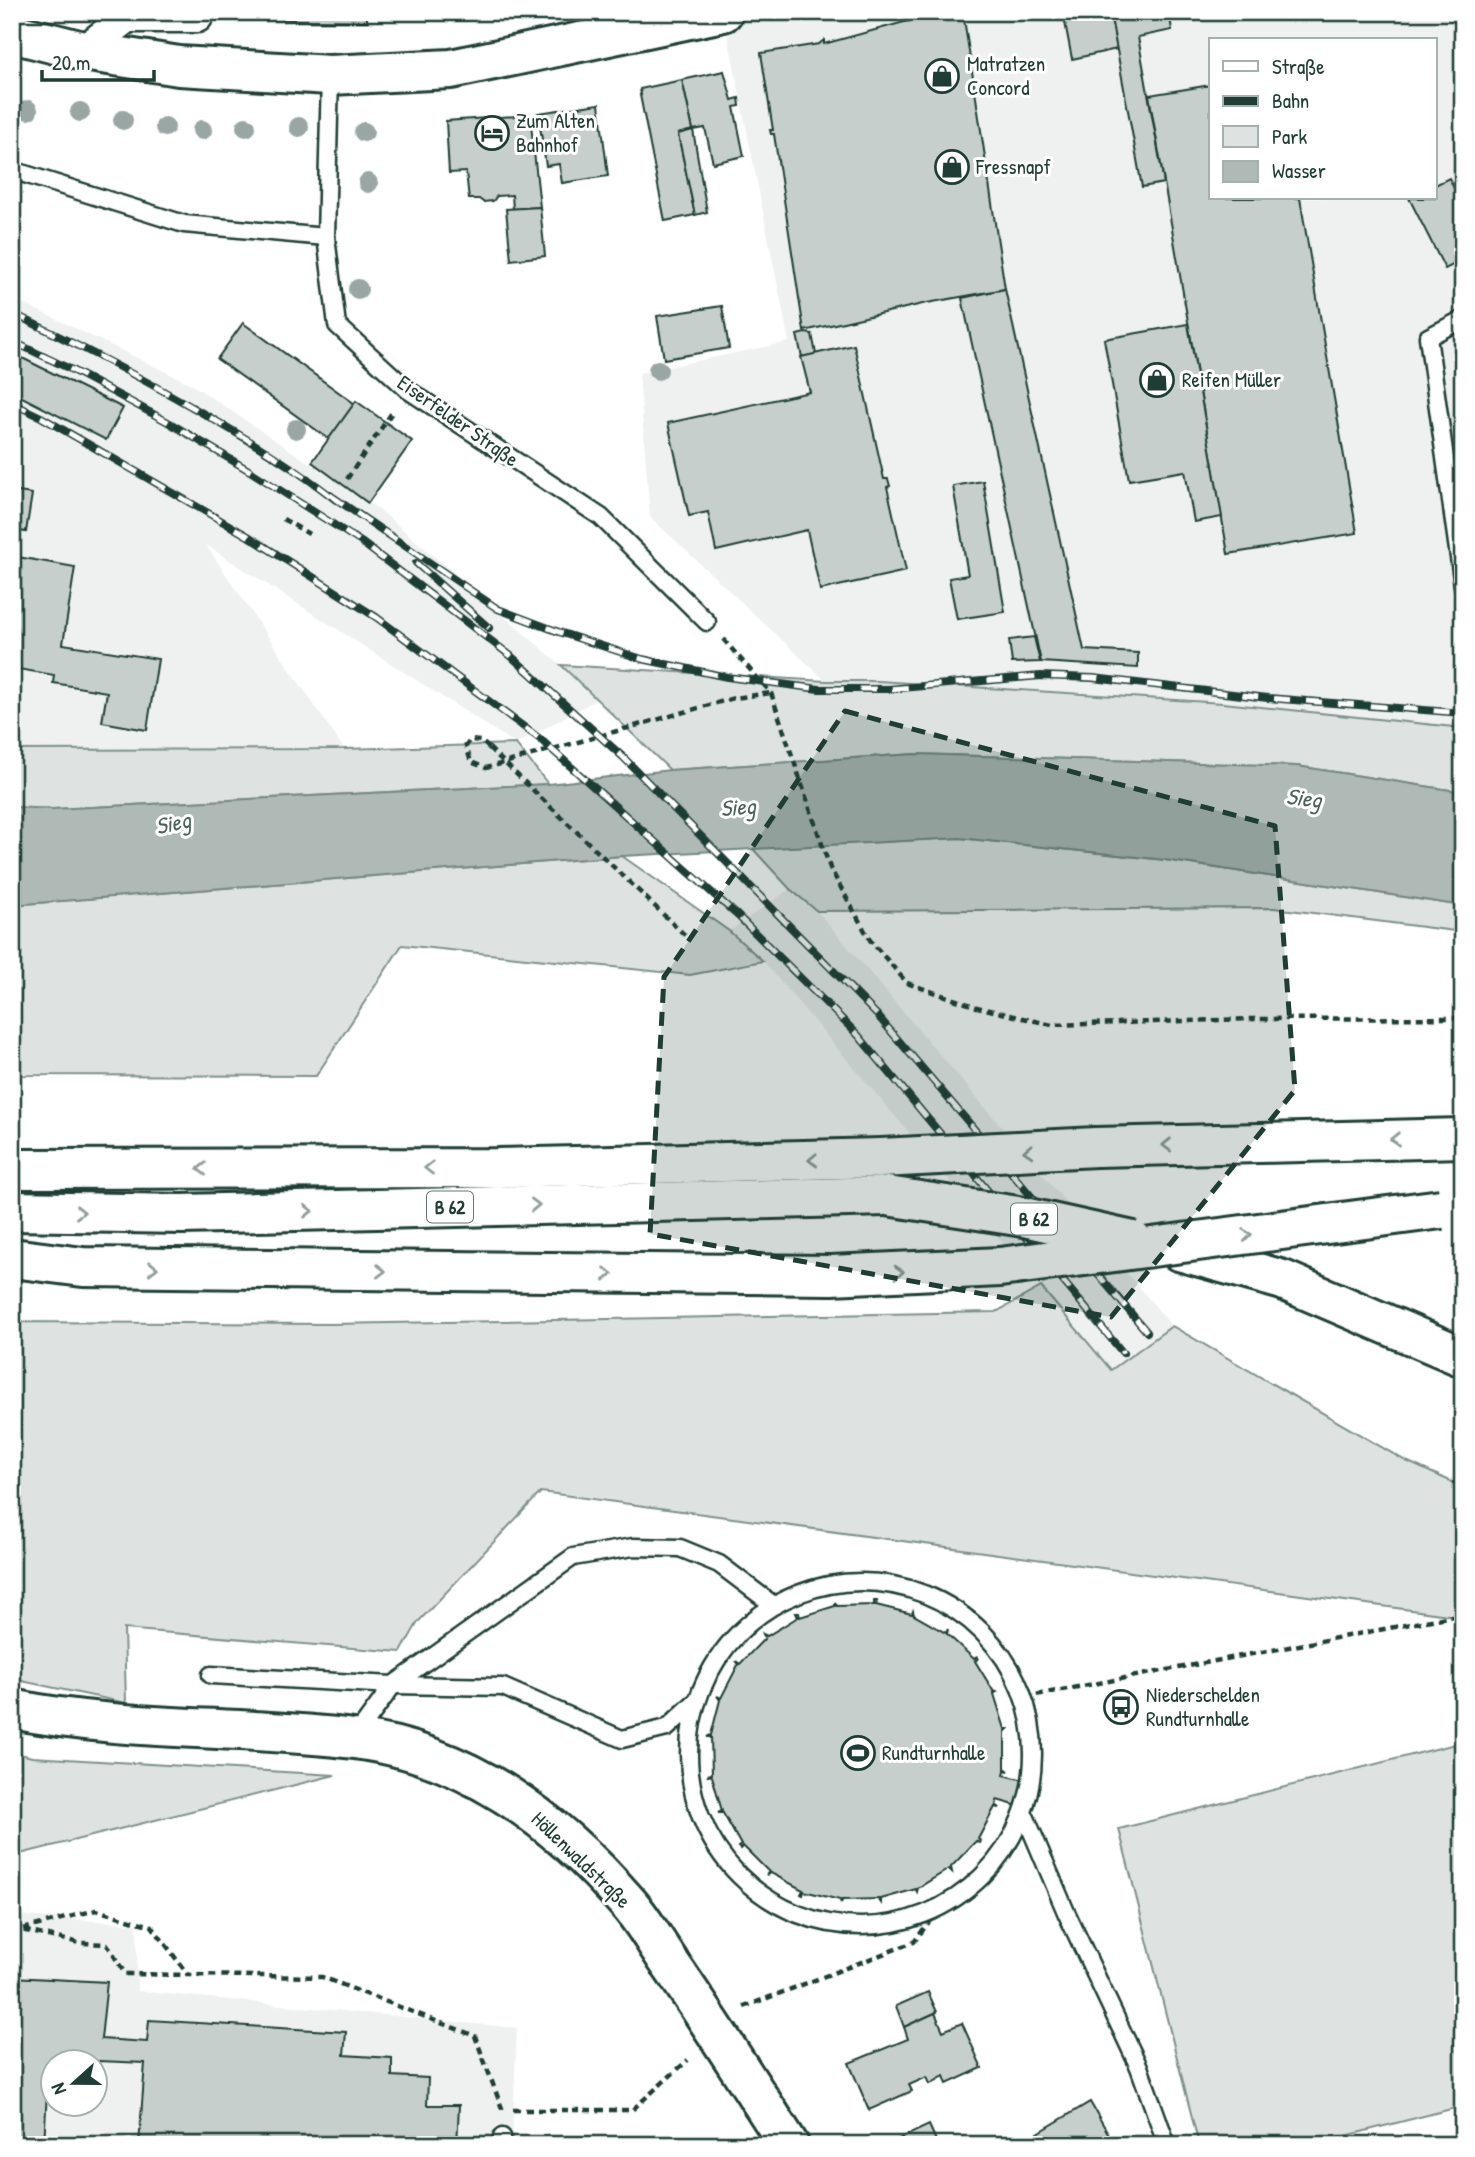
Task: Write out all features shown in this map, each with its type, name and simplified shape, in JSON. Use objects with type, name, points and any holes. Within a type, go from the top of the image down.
[{"type":"main road","points":[[12,33],[83,51],[179,66],[330,75],[451,69],[723,12]]},
{"type":"main road","name":"B 62","points":[[12,1169],[498,1168],[881,1158],[1096,1147],[1463,1138]]},
{"type":"main road","name":"B 62","points":[[498,1168],[887,1196],[1024,1217],[1179,1251],[1283,1280],[1463,1357]]},
{"type":"main road","name":"B 62","points":[[12,1211],[181,1214],[887,1196]]},
{"type":"main road","points":[[12,1258],[83,1267],[831,1275],[1000,1267],[1452,1207]]},
{"type":"main road","name":"Höllenwaldstraße","points":[[12,1709],[116,1724],[254,1730],[381,1743],[436,1759],[484,1781],[521,1803],[559,1833],[629,1904],[789,2145]]},
{"type":"street","points":[[83,51],[127,18],[197,17],[198,12]]},
{"type":"lane","name":"Eiserfelder Straße","points":[[330,75],[326,237],[337,326],[408,390],[601,517],[707,622]]},
{"type":"lane","points":[[12,170],[184,224],[326,237]]},
{"type":"lane","points":[[1463,319],[1428,337],[1463,586]]},
{"type":"lane","points":[[353,1739],[393,1685],[573,1557],[633,1547],[680,1548],[719,1564],[772,1604]]},
{"type":"lane","points":[[870,1583],[908,1590],[946,1609],[996,1646],[1025,1697],[1035,1755],[1026,1818],[990,1871],[940,1908],[863,1927],[815,1920],[746,1882],[722,1855],[695,1802],[685,1752],[694,1703],[716,1657],[743,1626],[772,1604],[817,1588],[870,1583]]},
{"type":"lane","points":[[211,1675],[503,1688],[622,1739],[667,1728],[694,1703]]},
{"type":"lane","points":[[1026,1818],[1066,1912],[1139,2067],[1167,2145]]},
{"type":"path","points":[[347,479],[408,390]]},
{"type":"path","points":[[283,519],[309,534]]},
{"type":"path","points":[[707,622],[771,692],[830,867],[870,940],[907,983],[977,1007],[1052,1025],[1252,1019],[1463,1018]]},
{"type":"path","points":[[689,939],[489,748],[481,741],[470,740],[466,746],[471,762],[486,768],[734,698],[771,692]]},
{"type":"path","points":[[1025,1697],[1463,1614]]},
{"type":"path","points":[[503,2110],[632,2110],[687,2064],[709,2021],[914,1942],[940,1908]]},
{"type":"path","points":[[22,1929],[96,1910],[152,1926],[188,1975]]},
{"type":"path","points":[[12,1928],[80,1943],[107,1944],[125,1974],[322,1977],[475,2036],[503,2110],[501,2141]]},
{"type":"highlighted area","points":[[845,711],[1275,826],[1295,1090],[1111,1317],[650,1234],[664,977]]},
{"type":"shaded area","points":[[776,12],[1463,12],[1463,728],[1223,703],[878,681],[826,681],[650,517],[639,373],[789,342],[726,26]]},
{"type":"shaded area","points":[[12,298],[191,384],[381,511],[561,665],[596,700],[516,744],[206,545],[344,749],[12,750]]},
{"type":"shaded area","points":[[790,889],[817,911],[1172,1326],[1111,1370],[763,961],[729,931]]},
{"type":"shaded area","points":[[12,1915],[137,1924],[137,1991],[517,2028],[512,2145],[12,2145]]},
{"type":"green space","points":[[561,665],[826,681],[878,681],[1223,703],[1463,728],[1463,792],[1297,766],[915,754],[670,770]]},
{"type":"green space","points":[[516,744],[548,784],[53,809],[12,807],[12,750],[344,749]]},
{"type":"green space","points":[[960,838],[1165,860],[1463,906],[1463,932],[1274,908],[817,911],[790,889],[752,848]]},
{"type":"green space","points":[[622,856],[729,931],[763,961],[690,975],[402,945],[316,1076],[12,1075],[12,905]]},
{"type":"green space","points":[[1041,1287],[1111,1370],[1172,1326],[1404,1460],[1463,1487],[1463,1617],[541,1492],[418,1622],[401,1652],[124,1629],[126,1703],[12,1679],[12,1322],[331,1324],[996,1312]]},
{"type":"green space","points":[[1463,1742],[1463,2106],[1310,2145],[1199,2145],[1119,1829]]},
{"type":"green space","points":[[12,1752],[32,1757],[335,1775],[12,1856]]},
{"type":"water","name":"Sieg","points":[[915,754],[1297,766],[1463,792],[1463,906],[1165,860],[960,838],[622,856],[12,905],[12,807],[53,809],[548,784],[670,770]]},
{"type":"building","points":[[236,12],[367,12],[367,21],[236,19]]},
{"type":"building","points":[[941,12],[963,12],[1005,289],[927,303],[804,331],[774,134],[771,134],[770,130],[773,130],[761,53],[819,44],[824,40],[824,44]]},
{"type":"building","points":[[1063,12],[1110,12],[1117,49],[1072,59]]},
{"type":"building","points":[[1110,12],[1169,12],[1172,30],[1138,37],[1164,183],[1142,187]]},
{"type":"building","points":[[724,71],[732,100],[739,98],[740,106],[734,107],[744,156],[713,163],[705,128],[693,130],[682,80]]},
{"type":"building","points":[[682,80],[693,130],[678,134],[695,215],[665,221],[640,89]]},
{"type":"building","points":[[1209,85],[1209,200],[1300,200],[1357,533],[1228,554],[1149,95]]},
{"type":"building","points":[[599,104],[608,176],[562,183],[559,164],[546,166],[538,113]]},
{"type":"building","name":"Zum Alten Bahnhof","points":[[530,115],[540,207],[513,209],[512,195],[497,196],[493,201],[483,202],[469,199],[466,172],[449,173],[446,121]]},
{"type":"building","points":[[693,130],[707,212],[695,215],[678,134]]},
{"type":"building","points":[[1449,178],[1463,206],[1463,260],[1445,269],[1410,200],[1436,200],[1436,184]]},
{"type":"building","points":[[540,207],[545,256],[511,260],[506,209]]},
{"type":"building","points":[[1005,289],[1084,650],[1138,653],[1138,668],[1041,662],[962,298]]},
{"type":"building","points":[[722,306],[729,348],[664,359],[657,316]]},
{"type":"building","points":[[243,323],[355,404],[329,439],[217,359]]},
{"type":"building","points":[[1188,324],[1222,517],[1194,522],[1185,471],[1129,480],[1104,339]]},
{"type":"building","points":[[812,334],[816,354],[802,357],[797,335]]},
{"type":"building","points":[[854,345],[884,479],[888,479],[890,486],[887,487],[906,571],[820,590],[807,530],[716,551],[708,512],[689,516],[668,423],[810,392],[801,357]]},
{"type":"building","points":[[12,353],[123,408],[106,440],[12,392]]},
{"type":"building","points":[[356,401],[412,441],[368,503],[312,462]]},
{"type":"building","points":[[983,481],[1005,612],[957,619],[949,578],[968,575],[953,486]]},
{"type":"building","points":[[12,491],[32,494],[26,532],[13,530],[12,536]]},
{"type":"building","points":[[12,556],[75,567],[63,644],[158,659],[147,730],[102,722],[107,692],[53,683],[54,675],[12,668]]},
{"type":"building","points":[[1034,637],[1040,662],[1012,663],[1009,640]]},
{"type":"building","name":"Rundturnhalle","points":[[874,1601],[877,1601],[876,1605],[912,1614],[913,1611],[914,1615],[946,1633],[948,1629],[947,1634],[974,1659],[977,1657],[975,1661],[994,1692],[998,1691],[994,1694],[1005,1729],[1008,1729],[1005,1732],[1005,1768],[1009,1771],[1005,1770],[1004,1775],[1024,1780],[1018,1806],[997,1800],[996,1805],[1000,1808],[995,1807],[978,1839],[980,1843],[976,1841],[951,1867],[952,1872],[949,1869],[918,1888],[917,1892],[916,1889],[881,1899],[881,1903],[878,1899],[842,1900],[841,1904],[840,1900],[804,1891],[803,1895],[803,1890],[771,1873],[766,1875],[769,1872],[743,1846],[740,1849],[738,1847],[741,1845],[723,1813],[718,1813],[722,1811],[712,1776],[707,1775],[712,1774],[711,1737],[707,1737],[711,1735],[720,1700],[717,1696],[721,1698],[738,1665],[736,1661],[740,1664],[765,1638],[763,1634],[767,1636],[798,1617],[796,1613],[799,1613],[800,1617],[835,1606],[835,1602],[837,1606],[874,1605]]},
{"type":"building","points":[[12,1977],[107,1982],[101,2039],[147,2042],[149,2020],[346,2032],[344,2055],[392,2058],[392,2076],[428,2078],[427,2105],[459,2105],[457,2145],[139,2145],[145,2063],[108,2061],[108,2048],[38,2048],[38,2118],[46,2118],[44,2145],[12,2145]]},
{"type":"building","points":[[928,1992],[937,2012],[904,2027],[896,2006]]},
{"type":"building","points":[[935,2013],[943,2031],[962,2023],[982,2068],[947,2084],[944,2076],[930,2084],[927,2077],[909,2085],[912,2091],[869,2110],[849,2063],[908,2039],[904,2027]]},
{"type":"building","points":[[1090,2102],[1115,2145],[1045,2145],[1038,2133]]},
{"type":"building","points":[[929,2125],[938,2145],[886,2145]]},
{"type":"railway","points":[[12,313],[211,418],[275,457],[336,500]]},
{"type":"railway","points":[[12,341],[168,422],[250,471],[361,542],[511,656],[623,757],[877,1015],[1147,1332]]},
{"type":"railway","points":[[12,403],[248,536],[376,617],[540,739],[738,916],[858,1035],[1123,1353]]},
{"type":"railway","points":[[330,495],[498,609],[642,659],[727,677],[819,689],[889,689],[1041,676],[1093,678],[1268,698],[1463,713]]},
{"type":"railway","points":[[416,563],[489,628]]},
{"type":"place","name":"Matratzen Concord","points":[[942,76]]},
{"type":"place","name":"Zum Alten Bahnhof","points":[[492,133]]},
{"type":"place","name":"Fressnapf","points":[[952,167]]},
{"type":"place","name":"Reifen Müller","points":[[1157,380]]},
{"type":"place","name":"Niederschelden Rundturnhalle","points":[[1121,1707]]},
{"type":"place","name":"Rundturnhalle","points":[[858,1753]]}]
